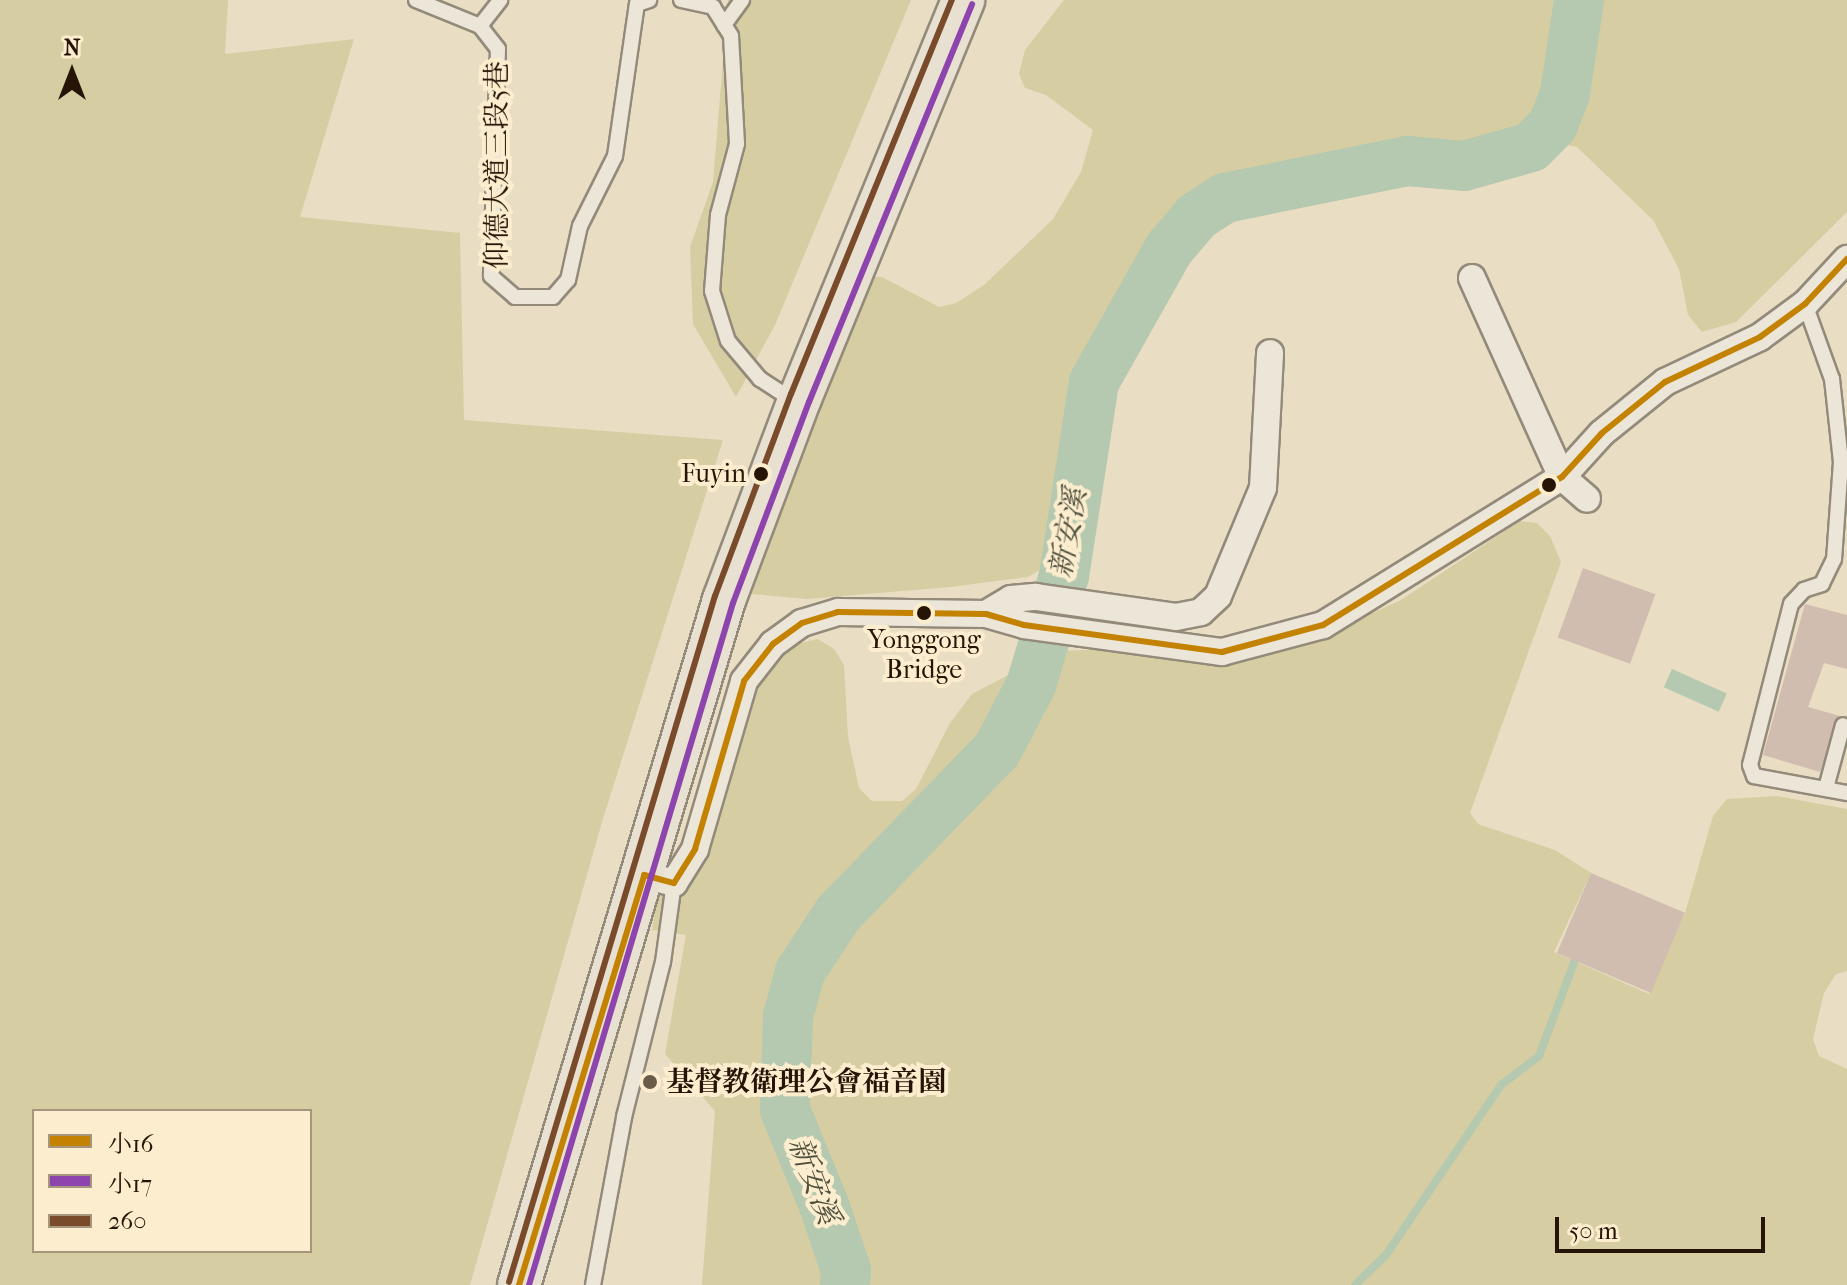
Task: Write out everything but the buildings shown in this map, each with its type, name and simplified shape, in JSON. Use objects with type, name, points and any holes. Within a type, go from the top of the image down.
[{"type":"main road","points":[[519,1285],[659,879],[724,600],[798,404],[963,0]]},
{"type":"street","points":[[659,879],[695,849],[744,681],[773,644],[802,623],[838,612],[986,614],[1024,625],[1222,652],[1323,625],[1562,477],[1602,433],[1665,382],[1760,337],[1805,304],[1847,259]]},
{"type":"street","points":[[1472,278],[1562,477],[1587,499]]},
{"type":"street","points":[[986,614],[1011,599],[1036,597],[1176,617],[1201,612],[1218,596],[1263,488],[1270,353]]},
{"type":"lane","name":"仰德大道三段5巷","points":[[416,0],[480,26],[498,49],[491,276],[515,297],[553,297],[568,280],[580,226],[615,156],[637,4],[649,0]]},
{"type":"lane","points":[[480,26],[500,0]]},
{"type":"lane","points":[[681,0],[713,7],[731,36],[737,144],[718,215],[712,291],[728,341],[760,379],[798,404]]},
{"type":"lane","points":[[724,25],[742,0]]},
{"type":"lane","points":[[1805,304],[1832,379],[1841,462],[1834,559],[1822,584],[1804,590],[1791,604],[1750,765],[1754,776],[1847,793]]},
{"type":"lane","points":[[1826,788],[1843,725]]},
{"type":"lane","points":[[593,1285],[624,1117],[663,962],[659,879]]},
{"type":"shaded area","points":[[0,0],[228,0],[225,54],[354,39],[300,217],[460,233],[464,420],[723,440],[602,822],[470,1285],[0,1285]]},
{"type":"shaded area","points":[[728,0],[911,0],[775,325],[736,397],[693,324],[690,247],[713,182]]},
{"type":"shaded area","points":[[1064,0],[1847,0],[1847,212],[1736,322],[1702,332],[1688,315],[1679,269],[1653,220],[1577,147],[1513,134],[1468,147],[1405,147],[1232,185],[1187,204],[1098,349],[1072,404],[1068,469],[1046,566],[1028,577],[950,587],[807,599],[752,594],[743,578],[866,277],[882,277],[939,307],[956,303],[984,285],[1053,219],[1081,172],[1093,130],[1046,95],[1025,88],[1019,74],[1025,50]]},
{"type":"shaded area","points":[[1520,521],[1537,523],[1550,536],[1561,562],[1470,813],[1478,824],[1555,850],[1591,873],[1554,952],[1649,994],[1685,913],[1713,816],[1727,799],[1777,796],[1847,809],[1847,971],[1836,974],[1824,993],[1813,1039],[1819,1056],[1847,1069],[1847,1285],[702,1285],[715,1111],[665,1054],[686,935],[652,930],[659,887],[680,887],[750,683],[788,646],[818,639],[834,649],[844,665],[848,737],[859,788],[872,801],[902,801],[916,789],[950,723],[972,694],[1054,651],[1115,649],[1225,663],[1297,647],[1401,600]]},
{"type":"shaded area","points":[[1672,669],[1727,693],[1719,712],[1664,687]]},
{"type":"waterway","name":"新安溪","points":[[845,1285],[846,1270],[824,1205],[785,1110],[788,1016],[800,972],[838,914],[997,750],[1031,685],[1064,576],[1094,382],[1169,249],[1197,216],[1225,198],[1407,161],[1464,166],[1531,147],[1553,125],[1565,93],[1579,0]]},
{"type":"waterway","points":[[1355,1285],[1386,1255],[1501,1085],[1539,1056],[1577,955]]},
{"type":"transit line","name":"260","points":[[509,1282],[715,596],[791,394],[952,0]]},
{"type":"transit line","name":"小17","points":[[529,1285],[733,603],[809,402],[972,4]]},
{"type":"transit line","name":"小16","points":[[644,875],[674,883],[695,849],[744,681],[773,644],[802,623],[838,612],[986,614],[1024,625],[1222,652],[1323,625],[1562,477],[1602,433],[1665,382],[1760,337],[1805,304],[1847,259]]},
{"type":"transit line","name":"小16","points":[[519,1285],[644,875]]},
{"type":"place","name":"Fuyin","points":[[761,474]]},
{"type":"place","name":"Yonggong Bridge","points":[[924,613]]},
{"type":"place","name":"基督教衛理公會福音園","points":[[650,1082]]}]
